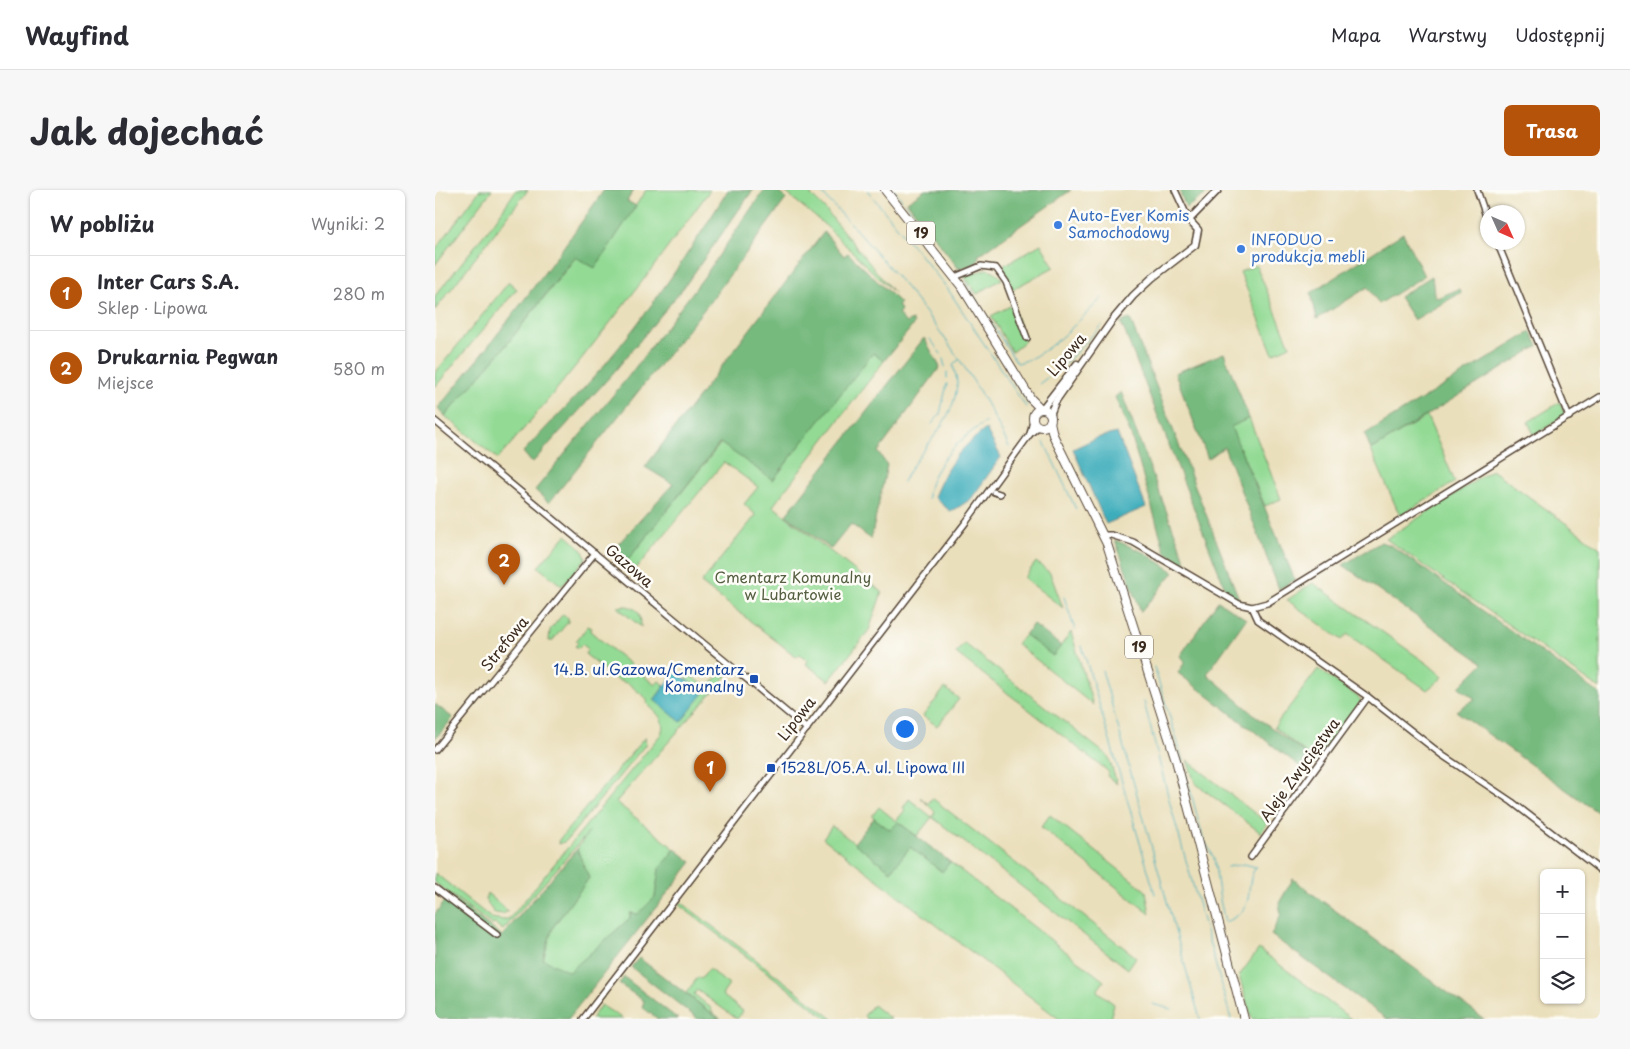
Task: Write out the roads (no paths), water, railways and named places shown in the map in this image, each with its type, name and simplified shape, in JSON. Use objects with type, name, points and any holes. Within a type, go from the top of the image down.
[{"type":"highway","name":"19","points":[[885,190],[955,277],[980,313],[1038,412]]},
{"type":"highway","points":[[1038,412],[1046,422]]},
{"type":"highway","points":[[1038,412],[1046,422]]},
{"type":"highway","name":"19","points":[[1046,422],[1102,535],[1176,760],[1244,1019]]},
{"type":"main road","points":[[1099,339],[1111,322],[1143,286],[1195,245],[1198,230],[1189,220],[1218,190]]},
{"type":"main road","name":"Lipowa","points":[[1038,412],[1099,339]]},
{"type":"main road","name":"Lipowa","points":[[1046,422],[1055,402],[1099,339]]},
{"type":"street","points":[[1175,190],[1189,220]]},
{"type":"street","points":[[1477,190],[1482,205]]},
{"type":"street","points":[[1500,250],[1569,417]]},
{"type":"street","points":[[955,277],[981,266],[997,268],[1006,282],[1027,338]]},
{"type":"street","points":[[1102,535],[1111,534],[1133,542],[1205,586],[1222,593],[1239,604],[1252,607],[1267,603],[1600,398]]},
{"type":"street","name":"Lipowa","points":[[1030,434],[1038,412]]},
{"type":"street","name":"Gazowa","points":[[435,420],[807,729]]},
{"type":"street","name":"Lipowa","points":[[583,1019],[807,729],[1030,434],[1046,422]]},
{"type":"street","name":"Strefowa","points":[[435,750],[595,553]]},
{"type":"street","points":[[1252,607],[1258,620],[1368,697],[1442,755],[1512,802],[1600,870]]},
{"type":"street","name":"Aleje Zwycięstwa","points":[[1251,857],[1368,697]]},
{"type":"street","points":[[435,888],[497,935]]},
{"type":"water","points":[[986,429],[1001,457],[971,499],[951,512],[934,497],[954,459]]},
{"type":"water","points":[[1117,433],[1146,507],[1106,524],[1073,449],[1096,438]]},
{"type":"water","points":[[676,671],[704,693],[681,722],[654,700]]},
{"type":"waterway","points":[[819,190],[873,249],[925,311],[971,377],[1009,447]]},
{"type":"waterway","points":[[867,190],[947,288],[1026,407]]},
{"type":"waterway","points":[[894,190],[923,226]]},
{"type":"waterway","points":[[963,279],[1017,363],[1028,360],[1051,346],[1102,298]]},
{"type":"waterway","points":[[955,284],[960,291]]},
{"type":"waterway","points":[[1039,384],[1064,365],[1102,325]]},
{"type":"waterway","points":[[930,339],[937,348]]},
{"type":"waterway","points":[[943,359],[945,367]]},
{"type":"waterway","points":[[903,482],[950,410],[955,397],[957,383],[953,364],[959,360]]},
{"type":"waterway","points":[[1008,369],[1029,405]]},
{"type":"waterway","points":[[947,372],[947,378]]},
{"type":"waterway","points":[[932,424],[940,414],[947,384]]},
{"type":"waterway","points":[[928,499],[929,488],[939,465],[957,444],[986,422]]},
{"type":"waterway","points":[[1044,442],[1076,509]]},
{"type":"waterway","points":[[1064,597],[1075,630]]},
{"type":"waterway","points":[[1082,646],[1155,894]]},
{"type":"waterway","points":[[1154,667],[1177,740],[1203,838],[1214,858],[1225,922],[1243,910],[1248,897],[1252,875],[1256,867],[1244,864],[1227,867]]},
{"type":"waterway","points":[[1102,670],[1200,1019]]},
{"type":"waterway","points":[[1144,702],[1172,811],[1231,1019]]},
{"type":"waterway","points":[[1152,1004],[1171,1009]]},
{"type":"place","name":"Auto-Ever Komis Samochodowy","points":[[1058,225]]},
{"type":"place","name":"INFODUO - produkcja mebli","points":[[1241,249]]},
{"type":"place","name":"Drukarnia Pegwan","points":[[504,585]]},
{"type":"place","name":"14.B. ul.Gazowa/Cmentarz Komunalny","points":[[754,679]]},
{"type":"place","name":"1528L/05.A. ul. Lipowa III","points":[[771,768]]},
{"type":"place","name":"Inter Cars S.A.","points":[[710,792]]},
{"type":"park label","name":"Cmentarz Komunalny w Lubartowie","points":[[793,586]]}]
